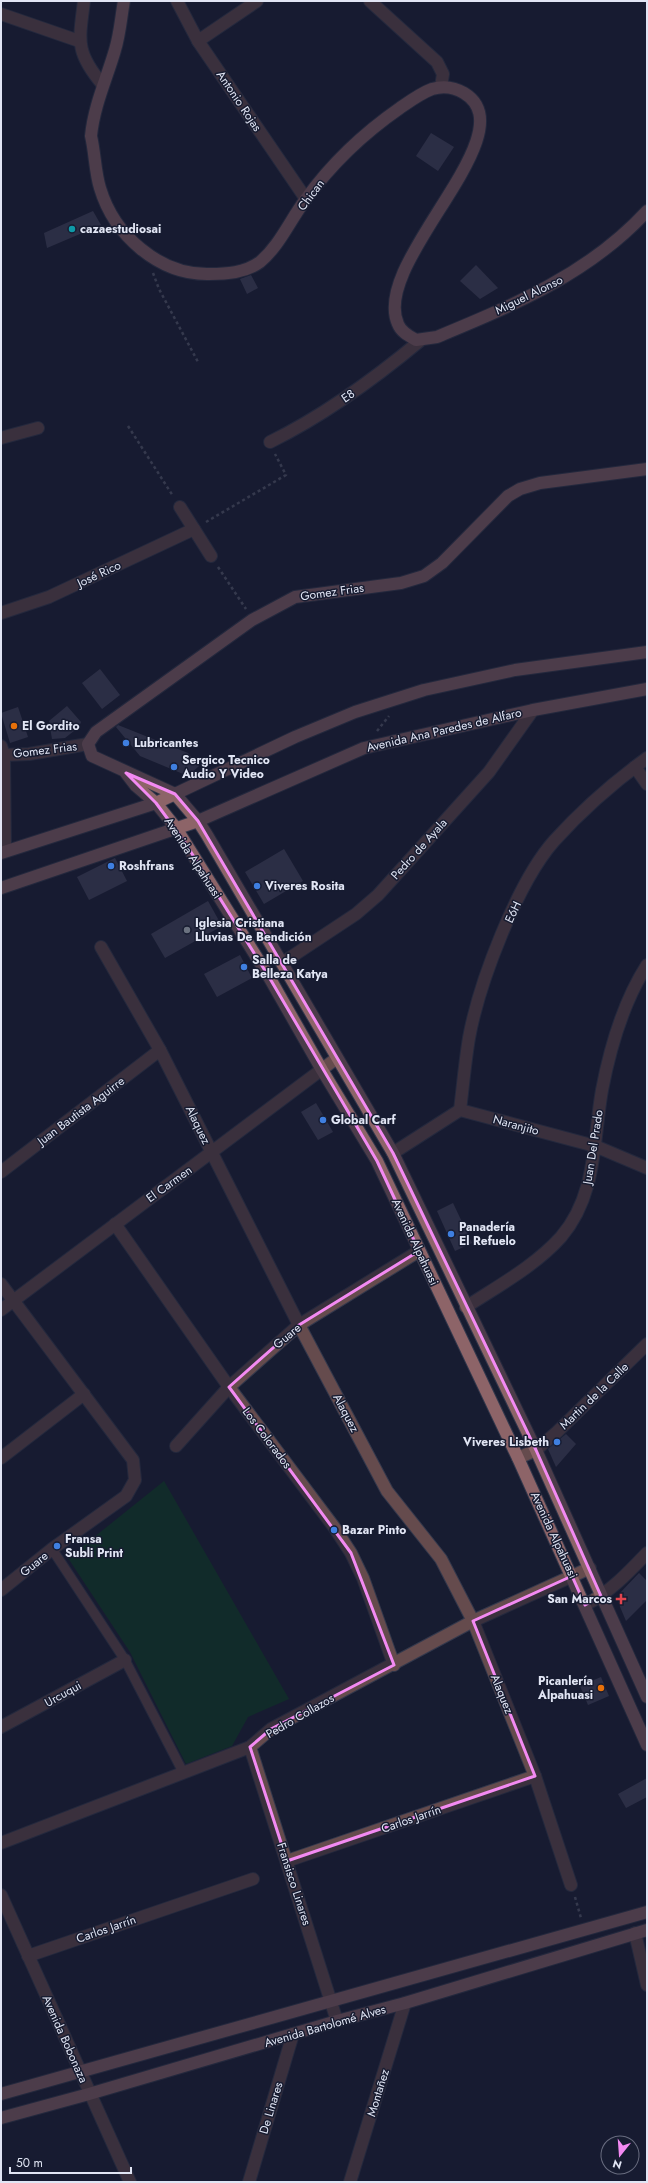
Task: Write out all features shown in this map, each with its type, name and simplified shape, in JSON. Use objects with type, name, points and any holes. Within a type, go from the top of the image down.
[{"type":"main road","name":"Chican","points":[[124,1],[116,49],[103,85],[94,118],[91,136],[100,188],[107,205],[116,220],[146,253],[170,268],[186,272],[225,274],[238,272],[259,262],[284,234],[306,199],[338,161],[376,125],[417,97],[431,89],[441,87]]},
{"type":"main road","points":[[418,340],[403,331],[398,325],[394,308],[398,288],[413,252],[466,166],[473,151],[481,125],[478,109],[470,98],[457,90],[441,87]]},
{"type":"main road","name":"Miguel Alonso","points":[[418,340],[444,334],[556,284],[627,233],[647,211]]},
{"type":"main road","name":"Gomez Frias","points":[[88,744],[96,732],[252,620],[295,597],[401,583],[424,576],[442,563],[508,496],[520,489],[540,483],[647,469]]},
{"type":"main road","points":[[3,852],[156,803],[295,737],[355,712],[404,697],[515,670],[647,652]]},
{"type":"main road","name":"Avenida Ana Paredes de Alfaro","points":[[1,888],[198,821],[364,748],[532,710],[647,689]]},
{"type":"main road","name":"Avenida Alpahuasi","points":[[88,744],[92,756],[126,773],[175,794],[198,821],[393,1153],[536,1450],[647,1697]]},
{"type":"main road","name":"Avenida Alpahuasi","points":[[126,773],[136,786],[156,803],[176,828],[269,976],[322,1070],[377,1161],[518,1458],[647,1745]]},
{"type":"main road","name":"Avenida Bartolomé Alves","points":[[1,2094],[647,1912]]},
{"type":"main road","name":"Avenida Bartolomé Alves","points":[[1,2118],[89,2094],[337,2021],[405,2003],[641,1931]]},
{"type":"street","points":[[84,1],[79,41],[88,68],[103,85]]},
{"type":"street","name":"Antonio Rojas","points":[[177,1],[198,41],[306,199]]},
{"type":"street","points":[[198,41],[257,1]]},
{"type":"street","points":[[370,1],[436,62],[442,74],[441,87]]},
{"type":"street","points":[[1,14],[79,41]]},
{"type":"street","name":"E8","points":[[269,440],[308,423],[349,396],[418,340]]},
{"type":"street","points":[[1,438],[38,428]]},
{"type":"street","points":[[180,507],[210,556]]},
{"type":"street","name":"José Rico","points":[[1,613],[49,597],[194,529]]},
{"type":"street","name":"Pedro de Ayala","points":[[282,964],[356,914],[378,895],[489,772],[532,710]]},
{"type":"street","name":"Gomez Frias","points":[[3,750],[29,754],[88,744]]},
{"type":"street","points":[[3,750],[3,852]]},
{"type":"street","name":"E6H","points":[[460,1110],[469,1038],[490,962],[518,900],[553,842],[581,815],[647,758]]},
{"type":"street","points":[[635,767],[647,784]]},
{"type":"street","name":"Alaquez","points":[[101,946],[160,1050],[299,1325],[387,1490],[441,1560],[473,1621],[535,1776],[571,1885]]},
{"type":"street","name":"Juan Del Prado","points":[[466,1306],[509,1280],[561,1237],[574,1218],[590,1182],[602,1090],[616,1036],[639,978],[647,965]]},
{"type":"street","name":"Juan Bautista Aguirre","points":[[1,1172],[160,1050]]},
{"type":"street","name":"El Carmen","points":[[1,1310],[337,1058]]},
{"type":"street","points":[[393,1153],[460,1110]]},
{"type":"street","name":"Naranjito","points":[[460,1110],[594,1146],[647,1168]]},
{"type":"street","name":"Los Colorados","points":[[114,1224],[229,1387],[334,1527],[351,1553],[363,1578],[394,1665]]},
{"type":"street","name":"Guare","points":[[176,1446],[229,1387],[299,1325],[419,1251]]},
{"type":"street","points":[[1,1284],[84,1394],[1,1458]]},
{"type":"street","name":"Martin de la Calle","points":[[518,1458],[536,1450],[647,1344]]},
{"type":"street","name":"Guare","points":[[1,1590],[52,1549],[126,1496],[135,1480],[132,1460],[84,1394]]},
{"type":"street","points":[[585,1605],[601,1596],[647,1553]]},
{"type":"street","name":"Pedro Collazos","points":[[1,1843],[250,1747],[271,1729],[394,1665],[473,1621],[590,1568]]},
{"type":"street","name":"Urcuqui","points":[[1,1727],[125,1660]]},
{"type":"street","name":"Fransisco Linares","points":[[250,1747],[337,2021]]},
{"type":"street","name":"Carlos Jarrín","points":[[287,1862],[535,1776]]},
{"type":"street","name":"Carlos Jarrín","points":[[28,1956],[253,1879]]},
{"type":"street","name":"Avenida Bobonaza","points":[[2,1898],[89,2094],[130,2182]]},
{"type":"street","points":[[641,1931],[647,1985]]},
{"type":"street","name":"Montañez","points":[[350,2182],[405,2003]]},
{"type":"street","name":"De Linares","points":[[249,2182],[293,2034]]},
{"type":"lane","points":[[52,1549],[125,1660],[183,1772]]},
{"type":"path","points":[[146,253],[159,289],[198,362]]},
{"type":"path","points":[[128,426],[180,507]]},
{"type":"path","points":[[194,529],[286,474],[269,440]]},
{"type":"path","points":[[210,556],[252,620]]},
{"type":"path","points":[[364,748],[404,697]]},
{"type":"path","points":[[571,1885],[584,1930]]},
{"type":"highlighted area","points":[[126,773],[175,794],[198,821],[393,1153],[536,1450],[601,1596],[585,1605],[572,1576],[473,1621],[535,1776],[287,1861],[250,1747],[271,1729],[394,1665],[351,1553],[229,1387],[299,1325],[419,1251],[377,1161],[269,977],[184,841],[156,803]]},
{"type":"green space","points":[[164,1481],[289,1699],[248,1717],[232,1746],[186,1764],[130,1652],[68,1558]]},
{"type":"building","points":[[431,133],[454,147],[438,171],[416,156]]},
{"type":"building","name":"cazaestudiosai","points":[[93,211],[101,225],[47,248],[44,233]]},
{"type":"building","points":[[476,265],[498,288],[480,299],[460,281]]},
{"type":"building","points":[[251,275],[258,288],[247,294],[240,279]]},
{"type":"building","points":[[100,669],[120,695],[102,709],[82,683]]},
{"type":"building","points":[[67,706],[81,722],[79,727],[65,738],[52,739],[49,721]]},
{"type":"building","name":"El Gordito","points":[[18,707],[28,737],[10,743],[1,713]]},
{"type":"building","points":[[118,725],[188,753],[199,766],[188,776],[140,756],[116,727]]},
{"type":"building","points":[[284,849],[303,881],[264,904],[245,872]]},
{"type":"building","points":[[115,858],[127,881],[89,900],[77,877]]},
{"type":"building","name":"Iglesia Cristiana Lluvias De Bendición","points":[[208,901],[222,926],[165,958],[151,934]]},
{"type":"building","points":[[240,955],[252,978],[217,997],[204,974]]},
{"type":"building","points":[[316,1103],[333,1132],[318,1140],[301,1112]]},
{"type":"building","points":[[453,1203],[472,1243],[455,1251],[437,1211]]},
{"type":"building","points":[[566,1434],[576,1444],[556,1467],[548,1449]]},
{"type":"building","points":[[639,1573],[647,1581],[647,1600],[626,1621],[618,1602],[619,1594]]},
{"type":"building","points":[[601,1677],[609,1696],[588,1705],[580,1686]]},
{"type":"building","points":[[647,1778],[647,1797],[626,1808],[618,1794]]},
{"type":"place","name":"cazaestudiosai","points":[[72,229]]},
{"type":"place","name":"El Gordito","points":[[14,726]]},
{"type":"place","name":"Lubricantes","points":[[126,743]]},
{"type":"place","name":"Sergico Tecnico Audio Y Video","points":[[174,767]]},
{"type":"place","name":"Roshfrans","points":[[111,866]]},
{"type":"place","name":"Viveres Rosita","points":[[257,886]]},
{"type":"place","name":"Iglesia Cristiana Lluvias De Bendición","points":[[187,930]]},
{"type":"place","name":"Salla de Belleza Katya","points":[[244,967]]},
{"type":"place","name":"Global Carf","points":[[323,1120]]},
{"type":"place","name":"Panadería El Refuelo","points":[[451,1234]]},
{"type":"place","name":"Viveres Lisbeth","points":[[557,1442]]},
{"type":"place","name":"Bazar Pinto","points":[[334,1530]]},
{"type":"place","name":"Fransa Subli Print","points":[[57,1546]]},
{"type":"place","name":"San Marcos","points":[[621,1599]]},
{"type":"place","name":"Picanlería Alpahuasi","points":[[601,1688]]}]
